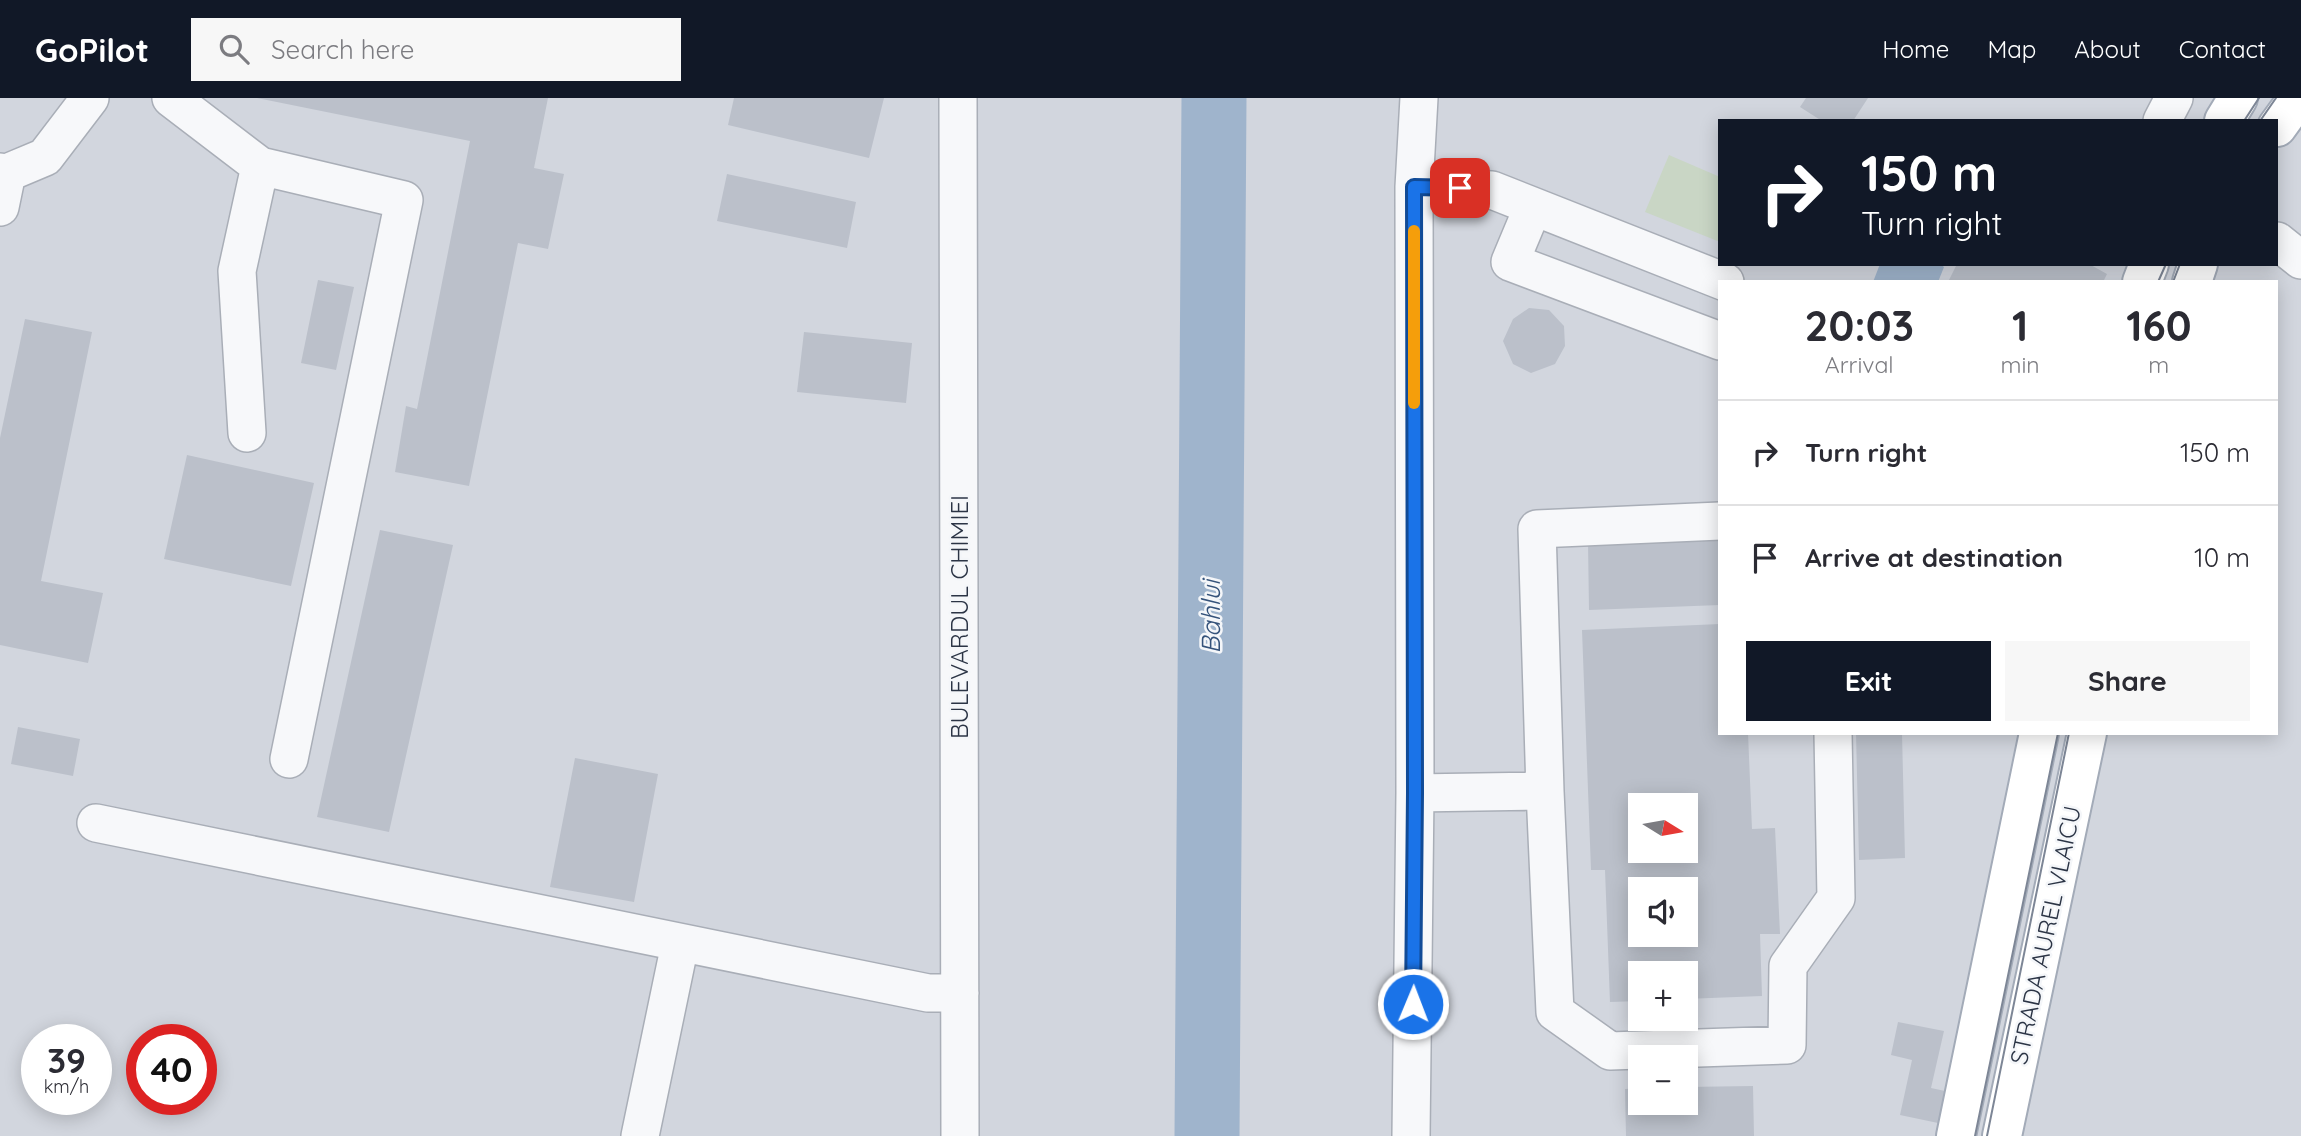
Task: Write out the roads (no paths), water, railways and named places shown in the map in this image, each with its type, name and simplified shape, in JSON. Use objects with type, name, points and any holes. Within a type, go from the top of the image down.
[{"type":"main road","points":[[2225,119],[2238,98]]},
{"type":"main road","points":[[2278,126],[2298,98]]},
{"type":"main road","name":"STRADA AUREL VLAICU","points":[[1956,1136],[2039,735]]},
{"type":"main road","name":"STRADA AUREL VLAICU","points":[[2002,1136],[2087,735]]},
{"type":"street","points":[[2,184],[45,157],[90,98]]},
{"type":"street","points":[[171,98],[260,166],[404,200],[289,759]]},
{"type":"street","name":"BULEVARDUL CHIMIEI","points":[[958,98],[960,1136]]},
{"type":"street","points":[[1411,1136],[1415,793],[1414,187],[1419,98]]},
{"type":"street","points":[[2163,119],[2174,98]]},
{"type":"street","points":[[247,433],[237,271],[260,166]]},
{"type":"street","points":[[1414,187],[1492,190],[1721,280]]},
{"type":"street","points":[[1533,207],[1510,262],[1718,340]]},
{"type":"street","points":[[2278,242],[2301,260]]},
{"type":"street","points":[[1718,521],[1537,529],[1555,1012],[1610,1051],[1787,1045],[1788,967],[1836,898],[1833,735]]},
{"type":"street","points":[[1415,793],[1545,792]]},
{"type":"street","points":[[96,823],[928,993],[960,993]]},
{"type":"street","points":[[640,1136],[680,944]]},
{"type":"water","points":[[1879,266],[1944,267],[1939,280],[1874,280]]},
{"type":"waterway","name":"Bahlui","points":[[1207,1136],[1214,98]]},
{"type":"tram line","points":[[2245,119],[2259,98]]},
{"type":"tram line","points":[[2261,119],[2276,98]]},
{"type":"tram line","points":[[2159,280],[2165,266]]},
{"type":"tram line","points":[[2174,280],[2179,266]]},
{"type":"tram line","points":[[1975,1136],[2058,735]]},
{"type":"tram line","points":[[1987,1136],[2069,735]]}]
